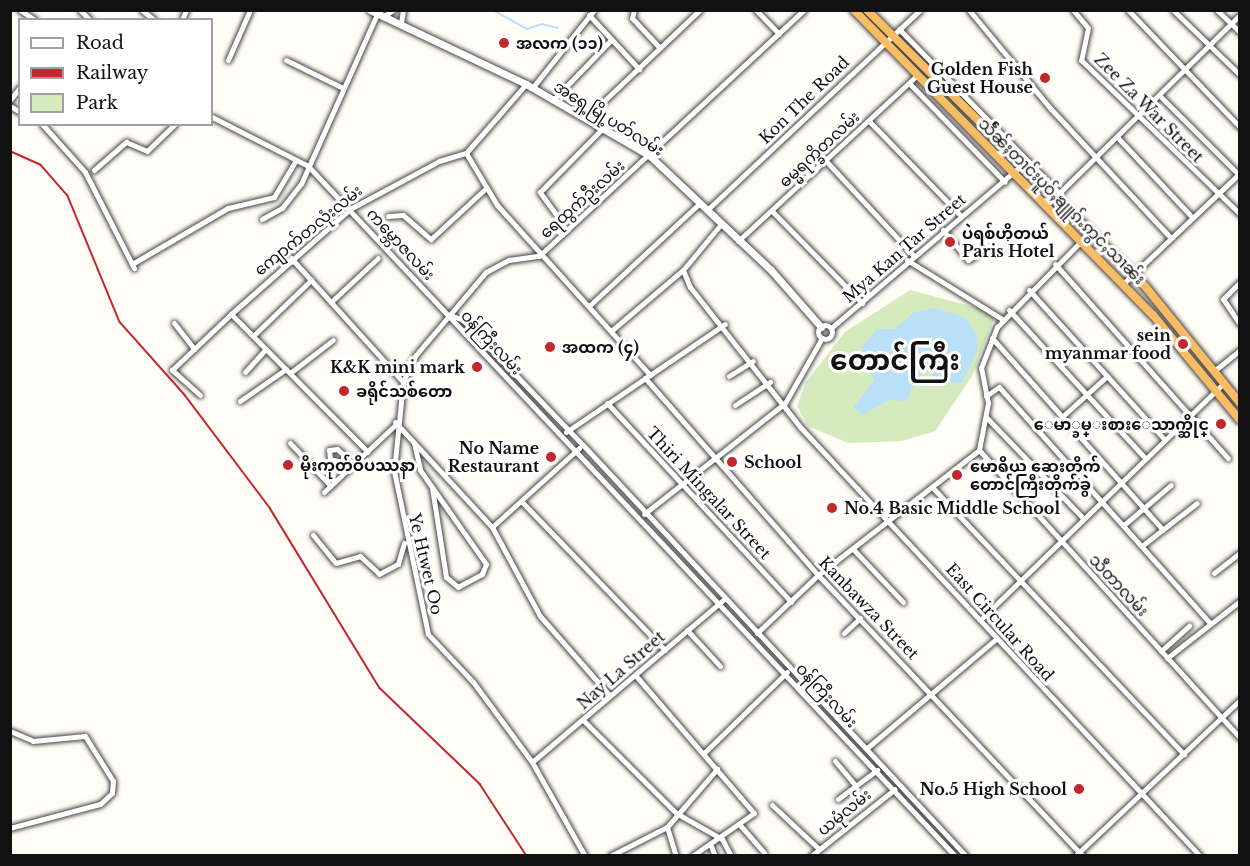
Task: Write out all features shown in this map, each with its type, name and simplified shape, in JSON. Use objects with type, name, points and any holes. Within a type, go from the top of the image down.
[{"type":"highway","name":"သဵႅၼ်ႈတၢင်းပူဝ်ႇၶျူၵ်ႉဢွင်ႇသၢၼ်း","points":[[854,10],[1123,284],[1216,389],[1239,420]]},
{"type":"highway","name":"သဵႅၼ်ႈတၢင်းပူဝ်ႇၶျူၵ်ႉဢွင်ႇသၢၼ်း","points":[[867,10],[896,32],[1022,165],[1057,196],[1090,232],[1133,273],[1239,403]]},
{"type":"street","points":[[228,60],[250,10]]},
{"type":"street","points":[[262,219],[292,198],[377,14],[393,10]]},
{"type":"street","points":[[401,23],[402,10]]},
{"type":"street","points":[[634,10],[632,18],[660,48]]},
{"type":"street","points":[[586,118],[700,10]]},
{"type":"street","points":[[756,10],[779,34]]},
{"type":"street","name":"ရေထွက်ဦးလမ်း","points":[[449,315],[486,272],[509,260],[540,256],[650,156],[804,10]]},
{"type":"street","name":"Kon The Road","points":[[707,210],[920,10]]},
{"type":"street","points":[[969,10],[1098,160],[1169,236]]},
{"type":"street","name":"Zee Za War Street","points":[[1073,10],[1088,28],[1081,60],[1239,214]]},
{"type":"street","points":[[1128,10],[1239,127]]},
{"type":"street","points":[[1173,10],[1208,47],[1239,75]]},
{"type":"street","points":[[1217,10],[1239,32]]},
{"type":"street","points":[[466,153],[530,86],[591,13],[611,40],[639,69]]},
{"type":"street","name":"အရှေ့မြို့ပတ်လမ်း","points":[[377,14],[401,23],[530,86],[650,156],[700,203],[821,327]]},
{"type":"street","points":[[1046,206],[1098,160],[1239,15]]},
{"type":"street","points":[[896,32],[1057,196]]},
{"type":"street","points":[[554,99],[611,40]]},
{"type":"street","points":[[286,60],[344,88]]},
{"type":"street","name":"ဓမ္မရက္ခိတလမ်း","points":[[738,241],[910,84],[917,75]]},
{"type":"street","points":[[910,84],[1005,182]]},
{"type":"street","points":[[10,100],[15,89]]},
{"type":"street","name":"Zee Za War Street","points":[[1161,97],[1239,173]]},
{"type":"street","name":"ကမ္ဘောဇလမ်း","points":[[213,118],[308,166],[449,315]]},
{"type":"street","points":[[868,121],[961,216]]},
{"type":"street","points":[[44,126],[85,172],[133,266],[228,208],[274,197],[296,160]]},
{"type":"street","points":[[94,170],[126,142],[147,151],[173,126]]},
{"type":"street","points":[[555,213],[540,192],[603,128]]},
{"type":"street","points":[[1119,139],[1190,215]]},
{"type":"street","name":"Kanbawza Street","points":[[466,153],[485,189],[540,256],[611,331],[714,459],[818,575],[932,693],[1079,854]]},
{"type":"street","name":"ကျောက်တလုံးလမ်း","points":[[200,395],[172,370],[291,258],[350,209],[439,161],[466,153]]},
{"type":"street","points":[[826,161],[913,255]]},
{"type":"street","name":"Mya Kan Tar Street","points":[[640,517],[785,403],[822,338],[830,336],[831,328],[862,303],[907,260],[1005,182],[1022,165]]},
{"type":"street","points":[[1123,284],[1190,215],[1218,194],[1239,173]]},
{"type":"street","points":[[388,216],[403,215],[431,239],[485,189]]},
{"type":"street","points":[[589,306],[700,203]]},
{"type":"street","points":[[772,210],[862,303]]},
{"type":"street","points":[[611,331],[683,270],[721,224]]},
{"type":"street","points":[[943,230],[969,260],[985,249],[996,250]]},
{"type":"street","points":[[753,636],[818,575],[933,488],[979,450],[987,418],[981,368],[992,338],[1009,310],[1090,232]]},
{"type":"street","points":[[291,258],[404,382]]},
{"type":"street","points":[[331,302],[378,258]]},
{"type":"street","points":[[907,260],[1002,319]]},
{"type":"street","points":[[1055,264],[1228,458]]},
{"type":"street","name":"East Circular Road","points":[[683,270],[690,287],[724,324],[770,382],[801,428],[1142,796],[1200,855]]},
{"type":"street","points":[[253,336],[311,280]]},
{"type":"street","points":[[1239,282],[1225,303],[1239,324]]},
{"type":"street","points":[[1029,290],[1164,439]]},
{"type":"street","points":[[1009,310],[1145,458]]},
{"type":"street","points":[[231,314],[368,452]]},
{"type":"street","name":"Ye Htwet Oo","points":[[449,315],[415,356],[404,382],[395,424],[394,471],[405,539],[433,643],[473,682],[532,762],[585,855]]},
{"type":"street","name":"ဝန်ကြီးလမ်း","points":[[449,315],[463,320],[583,445],[868,747],[966,855]]},
{"type":"street","name":"ဝန်ကြီးလမ်း","points":[[449,315],[787,672],[955,855]]},
{"type":"street","points":[[174,324],[194,349]]},
{"type":"street","points":[[562,434],[724,324]]},
{"type":"street","points":[[822,338],[821,327],[831,328]]},
{"type":"street","points":[[992,338],[1122,480],[1163,530]]},
{"type":"street","points":[[240,401],[333,340]]},
{"type":"street","points":[[245,372],[266,349]]},
{"type":"street","points":[[1214,370],[1239,350]]},
{"type":"street","points":[[729,376],[753,361]]},
{"type":"street","points":[[1064,416],[1107,376]]},
{"type":"street","points":[[735,405],[770,382]]},
{"type":"street","points":[[980,620],[1189,413],[1224,383]]},
{"type":"street","points":[[986,396],[999,387],[1103,499],[1210,623]]},
{"type":"street","name":"Thiri Mingalar Street","points":[[607,403],[791,602]]},
{"type":"street","points":[[987,418],[1083,518]]},
{"type":"street","points":[[324,492],[395,424],[492,526],[540,616],[610,696]]},
{"type":"street","points":[[413,441],[420,470],[486,564],[482,574],[458,587],[446,577],[432,488]]},
{"type":"street","points":[[290,443],[331,486]]},
{"type":"street","points":[[492,526],[583,445]]},
{"type":"street","points":[[337,449],[354,465],[336,462],[327,453],[337,449]]},
{"type":"street","name":"သီတာလမ်း","points":[[979,450],[1239,738]]},
{"type":"street","points":[[1125,524],[1171,485]]},
{"type":"street","points":[[933,488],[1184,754]]},
{"type":"street","points":[[521,501],[665,650]]},
{"type":"street","points":[[1143,545],[1197,503]]},
{"type":"street","points":[[313,535],[336,563],[360,556],[379,574],[398,564],[405,539]]},
{"type":"street","points":[[853,549],[903,602]]},
{"type":"street","points":[[1214,573],[1239,553]]},
{"type":"street","name":"Nay La Street","points":[[532,762],[636,676],[726,597]]},
{"type":"street","points":[[1167,658],[1239,601]]},
{"type":"street","points":[[844,633],[860,618]]},
{"type":"street","points":[[1161,651],[1189,626]]},
{"type":"street","points":[[687,630],[720,666]]},
{"type":"street","points":[[862,753],[996,639]]},
{"type":"street","points":[[704,753],[787,672]]},
{"type":"street","points":[[636,676],[754,813],[722,839],[692,855]]},
{"type":"street","points":[[1079,854],[1142,796],[1239,700]]},
{"type":"street","points":[[583,720],[675,813],[722,839],[731,855]]},
{"type":"street","points":[[10,731],[33,741],[85,736],[113,781],[112,793],[100,804],[10,828]]},
{"type":"street","points":[[835,760],[856,786]]},
{"type":"street","points":[[610,855],[667,827],[675,813],[717,769]]},
{"type":"street","points":[[838,799],[877,770]]},
{"type":"street","name":"ယမုံလမ်း","points":[[811,855],[895,789]]},
{"type":"street","points":[[772,805],[819,849]]},
{"type":"street","points":[[741,825],[764,853]]},
{"type":"street","points":[[667,827],[676,855]]},
{"type":"street","points":[[711,846],[715,855]]},
{"type":"green space","points":[[910,290],[996,313],[972,376],[935,431],[902,441],[848,443],[808,426],[797,406],[806,382],[845,332]]},
{"type":"water","points":[[936,308],[966,318],[977,336],[978,349],[962,383],[934,382],[929,364],[920,365],[920,381],[914,380],[907,401],[889,400],[863,415],[853,407],[874,381],[862,347],[877,329],[895,329],[914,312]]},
{"type":"waterway","points":[[493,10],[527,29],[542,24],[558,28]]},
{"type":"railway","points":[[10,151],[41,165],[68,196],[120,322],[185,395],[270,508],[380,688],[480,784],[527,856]]},
{"type":"place","name":"အလက (၁၁)","points":[[504,43]]},
{"type":"place","name":"Golden Fish Guest House","points":[[1045,78]]},
{"type":"place","name":"ပဲရစ်ဟိုတယ် Paris Hotel","points":[[950,242]]},
{"type":"place","name":"sein myanmar food","points":[[1183,344]]},
{"type":"place","name":"အထက (၄)","points":[[550,347]]},
{"type":"place","name":"K&K mini mark","points":[[477,367]]},
{"type":"place","name":"ခရိုင်သစ်တော","points":[[344,391]]},
{"type":"place","name":"ေမာ္ခမ္းစားေသာက္ဆိုင္","points":[[1221,424]]},
{"type":"place","name":"No Name Restaurant","points":[[551,457]]},
{"type":"place","name":"School","points":[[732,462]]},
{"type":"place","name":"မိုးကုတ်ဝိပဿနာ","points":[[288,465]]},
{"type":"place","name":"မောရိယ ဆေးတိုက် တောင်ကြီးတိုက်ခွဲ","points":[[957,475]]},
{"type":"place","name":"No.4 Basic Middle School","points":[[832,508]]},
{"type":"place","name":"No.5 High School","points":[[1079,789]]},
{"type":"district","name":"တောင်ကြီး","points":[[895,361]]}]
